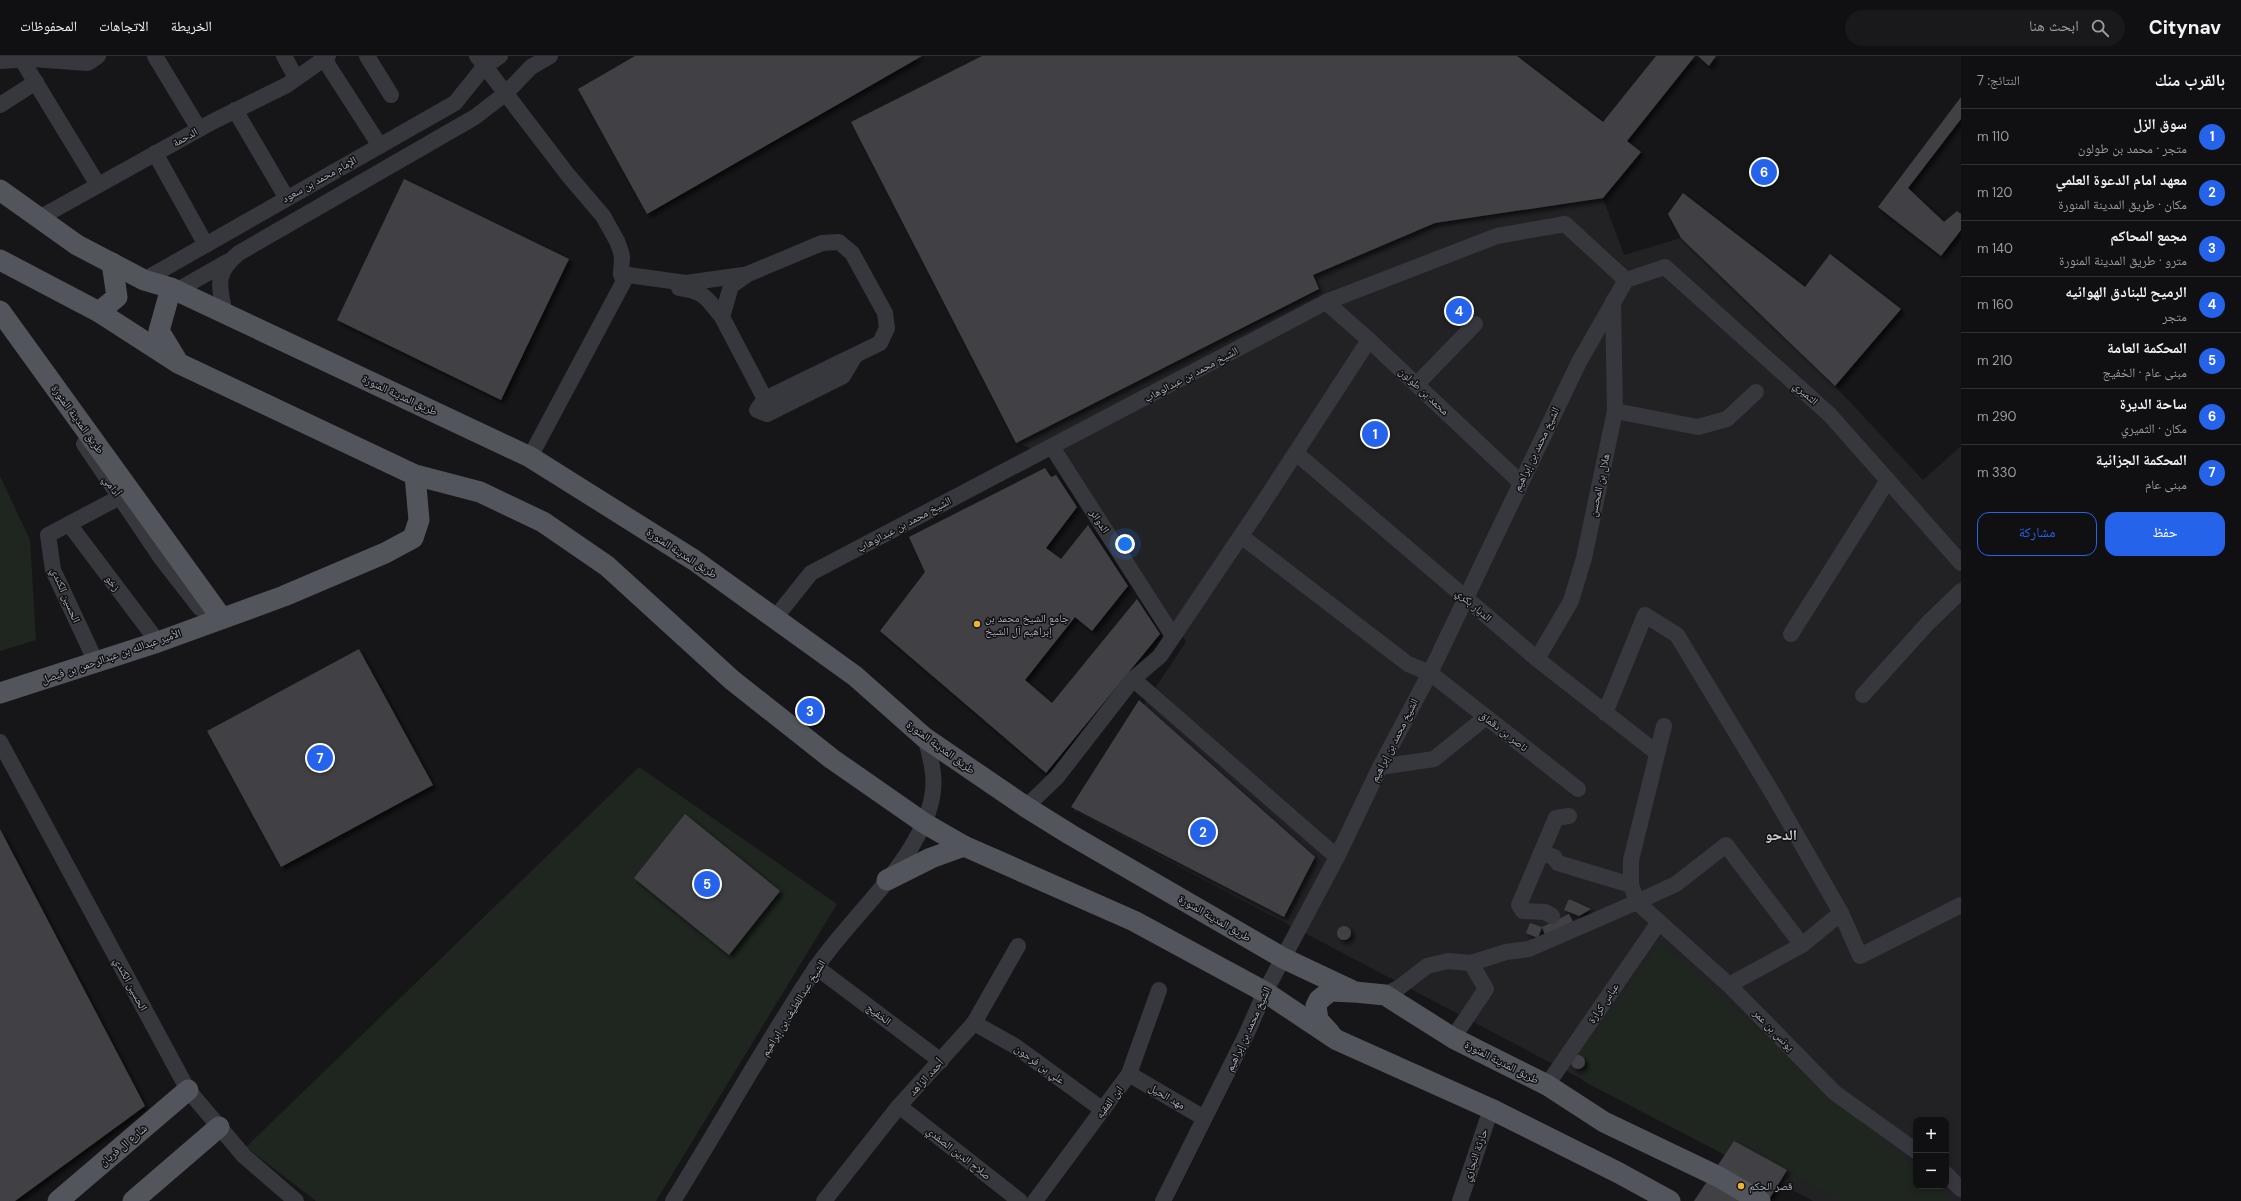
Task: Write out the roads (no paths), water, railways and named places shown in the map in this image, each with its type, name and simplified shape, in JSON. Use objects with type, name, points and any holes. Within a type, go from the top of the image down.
[{"type":"main road","name":"طريق المدينة المنورة","points":[[0,190],[41,217],[77,244],[144,280],[174,290],[530,457],[694,560],[855,676],[925,738],[1026,807],[1283,958],[1355,992],[1385,995],[1453,1038],[1547,1085],[1604,1122],[1636,1139],[1719,1177],[1760,1201]]},
{"type":"main road","points":[[0,260],[99,312],[178,362],[415,475],[480,492],[544,522],[607,566],[732,680],[832,758],[924,823],[964,846],[1134,921],[1265,992],[1337,1040],[1491,1109],[1612,1169],[1670,1201]]},
{"type":"main road","points":[[99,312],[117,297],[112,263]]},
{"type":"main road","points":[[174,290],[159,331],[178,362]]},
{"type":"main road","name":"طريق المدينة المنورة","points":[[0,311],[221,618]]},
{"type":"main road","points":[[221,618],[284,596],[414,538],[419,520],[415,475]]},
{"type":"main road","name":"الأمير عبدالله بن عبدالرحمن بن فيصل","points":[[0,693],[158,642],[221,618]]},
{"type":"main road","points":[[888,880],[931,858],[964,846]]},
{"type":"main road","points":[[1337,1040],[1318,1020],[1316,1006],[1324,995],[1330,992],[1355,992]]},
{"type":"main road","name":"شارع ال فريان","points":[[58,1201],[188,1090]]},
{"type":"main road","points":[[133,1201],[219,1127]]},
{"type":"street","points":[[0,61],[22,60],[88,63],[97,56]]},
{"type":"street","points":[[155,56],[199,129]]},
{"type":"street","points":[[284,56],[296,78]]},
{"type":"street","points":[[367,56],[391,95]]},
{"type":"street","name":"الإمام محمد بن سعود","points":[[144,280],[286,197],[455,103],[481,62],[500,56]]},
{"type":"street","points":[[174,290],[227,262],[239,253],[475,117],[506,93],[531,67],[550,56]]},
{"type":"street","points":[[326,58],[380,146]]},
{"type":"street","name":"الدحمة","points":[[41,217],[199,129],[286,85],[326,58]]},
{"type":"street","points":[[22,60],[98,185]]},
{"type":"street","points":[[481,62],[568,175],[603,216],[617,240],[622,258],[623,278],[530,457]]},
{"type":"street","points":[[0,105],[36,82]]},
{"type":"street","points":[[235,110],[286,197]]},
{"type":"street","points":[[155,153],[206,245]]},
{"type":"street","name":"الشيخ محمد بن عبدالوهاب","points":[[775,618],[811,573],[1326,302],[1497,236],[1565,224],[1626,280]]},
{"type":"street","points":[[623,278],[695,290],[702,294],[722,317],[765,399],[757,410],[767,414],[843,376],[855,356],[880,343],[887,328],[885,313],[852,253],[839,242],[822,243],[748,274],[731,286],[722,317]]},
{"type":"street","points":[[225,314],[218,282],[227,262]]},
{"type":"street","name":"الثميري","points":[[1626,280],[1665,267],[1830,415],[1961,563]]},
{"type":"street","points":[[623,278],[686,283],[748,274]]},
{"type":"street","name":"الشيخ محمد بن إبراهيم","points":[[1163,1201],[1246,1035],[1265,992],[1337,857],[1380,767],[1430,673],[1464,597],[1579,362],[1626,280]]},
{"type":"street","name":"هلال بن المحسن","points":[[1537,659],[1571,601],[1584,558],[1615,411],[1614,300]]},
{"type":"street","name":"محمد بن طولون","points":[[1326,302],[1417,384],[1520,482]]},
{"type":"street","name":"أدامي","points":[[0,323],[161,558],[200,608],[221,618]]},
{"type":"street","points":[[1417,384],[1474,324]]},
{"type":"street","points":[[1026,807],[1057,777],[1133,679],[1160,656],[1261,506],[1369,340]]},
{"type":"street","points":[[1615,411],[1698,427],[1727,419],[1756,392]]},
{"type":"street","name":"الدوائر","points":[[1052,447],[1173,636]]},
{"type":"street","name":"الديار بكري","points":[[1296,452],[1537,659],[1657,753]]},
{"type":"street","points":[[1791,634],[1888,480]]},
{"type":"street","name":"الحسين الكندي","points":[[96,662],[53,570],[48,535],[120,497]]},
{"type":"street","name":"زخو","points":[[69,524],[158,642]]},
{"type":"street","name":"ناصر بن دقماق","points":[[1241,536],[1408,664],[1430,673],[1578,789]]},
{"type":"street","points":[[1863,695],[1928,623],[1961,591]]},
{"type":"street","points":[[1605,713],[1645,615],[1677,635],[1773,794],[1841,913],[1860,956],[1961,905]]},
{"type":"street","points":[[1133,679],[1337,857]]},
{"type":"street","points":[[1380,767],[1434,760],[1486,717]]},
{"type":"street","points":[[1637,902],[1631,885],[1631,860],[1664,726]]},
{"type":"street","name":"الشيخ عبداللطيف بن إبراهيم","points":[[673,1201],[816,968],[888,880],[924,823],[934,790],[935,778],[925,738]]},
{"type":"street","name":"الحسين الكندي","points":[[0,742],[188,1090],[244,1156],[296,1201]]},
{"type":"street","points":[[1552,916],[1545,912],[1523,911],[1519,908],[1519,905],[1556,818],[1569,816]]},
{"type":"street","points":[[1385,995],[1400,987],[1427,966],[1448,961],[1471,963],[1506,952],[1529,949],[1637,902],[1676,884],[1726,845],[1802,945]]},
{"type":"street","points":[[1541,853],[1554,857],[1558,863],[1631,885]]},
{"type":"street","name":"يونس بن عمر","points":[[1637,902],[1729,985],[1834,1093],[1913,1149]]},
{"type":"street","points":[[1729,985],[1802,945],[1841,913]]},
{"type":"street","name":"عباس كرارة","points":[[1547,1085],[1659,922]]},
{"type":"street","name":"أحمد الزاهد","points":[[824,1201],[899,1106],[974,1023],[1018,946]]},
{"type":"street","points":[[1453,1038],[1486,989],[1471,963]]},
{"type":"street","name":"الخفيج","points":[[816,968],[941,1061]]},
{"type":"street","name":"ابن الفقيه","points":[[1035,1201],[1129,1074],[1159,990]]},
{"type":"street","name":"علي بن فرحون","points":[[974,1023],[1015,1046],[1103,1110]]},
{"type":"street","name":"مهد الحيل","points":[[1129,1074],[1204,1118]]},
{"type":"street","name":"صلاح الدين الصفدي","points":[[899,1106],[1020,1201]]},
{"type":"street","name":"حارثة النجاري","points":[[1460,1201],[1491,1109]]},
{"type":"street","points":[[1949,1177],[1961,1189]]},
{"type":"place","name":"ساحة الديرة","points":[[1764,172]]},
{"type":"place","name":"الرميح للبنادق الهوائيه","points":[[1459,311]]},
{"type":"place","name":"سوق الزل","points":[[1375,434]]},
{"type":"place","name":"جامع الشيخ محمد بن إبراهيم آل الشيخ","points":[[977,624]]},
{"type":"place","name":"مجمع المحاكم","points":[[810,711]]},
{"type":"place","name":"المحكمة الجزائية","points":[[320,758]]},
{"type":"place","name":"معهد امام الدعوة العلمي","points":[[1203,832]]},
{"type":"place","name":"المحكمة العامة","points":[[707,884]]},
{"type":"place","name":"قصر الحكم","points":[[1741,1186]]},
{"type":"district","name":"الدحو","points":[[1781,835]]}]
